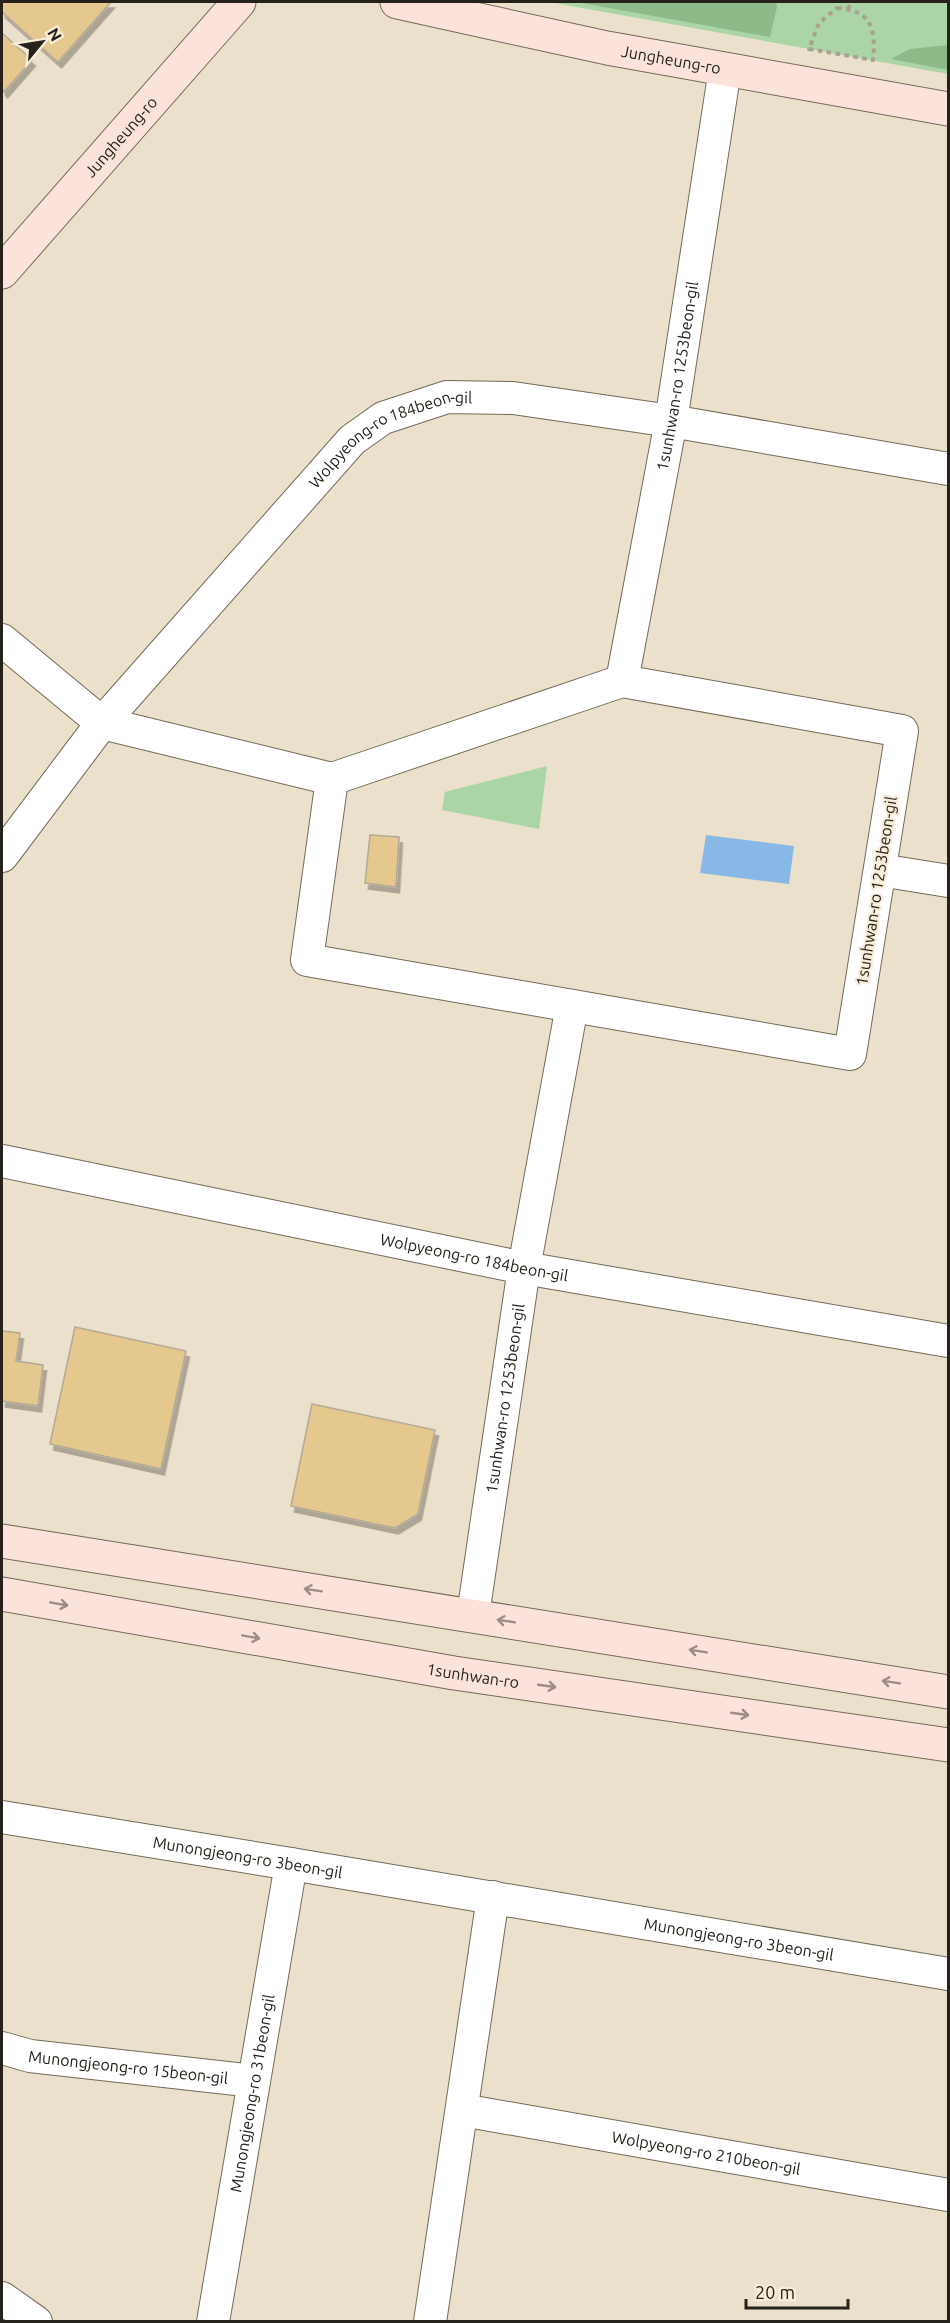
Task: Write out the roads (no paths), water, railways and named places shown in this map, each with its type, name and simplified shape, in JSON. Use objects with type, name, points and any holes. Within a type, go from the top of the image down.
[{"type":"street","name":"Jungheung-ro","points":[[2,272],[239,2]]},
{"type":"street","name":"Jungheung-ro","points":[[397,2],[607,48],[948,110]]},
{"type":"street","name":"1sunhwan-ro 1253beon-gil","points":[[622,681],[671,421],[725,69]]},
{"type":"street","name":"Wolpyeong-ro 184beon-gil","points":[[2,856],[102,723],[352,440],[383,418],[447,397],[513,398],[671,421],[948,469]]},
{"type":"street","points":[[2,640],[102,723],[332,779]]},
{"type":"street","name":"1sunhwan-ro 1253beon-gil","points":[[622,681],[902,731],[850,1054],[307,960],[332,779],[622,681]]},
{"type":"street","points":[[880,870],[948,881]]},
{"type":"street","name":"1sunhwan-ro 1253beon-gil","points":[[473,1616],[524,1269],[572,1006]]},
{"type":"street","name":"Wolpyeong-ro 184beon-gil","points":[[2,1161],[524,1269],[948,1341]]},
{"type":"street","points":[[2,1541],[948,1692]]},
{"type":"street","name":"1sunhwan-ro","points":[[2,1594],[454,1673],[948,1744]]},
{"type":"street","name":"Munongjeong-ro 3beon-gil","points":[[2,1817],[948,1974]]},
{"type":"street","name":"Munongjeong-ro 31beon-gil","points":[[213,2322],[291,1864]]},
{"type":"street","points":[[430,2322],[494,1897]]},
{"type":"street","name":"Munongjeong-ro 15beon-gil","points":[[2,2048],[30,2056],[254,2080]]},
{"type":"street","name":"Wolpyeong-ro 210beon-gil","points":[[462,2110],[948,2195]]},
{"type":"street","points":[[2,2298],[36,2322]]},
{"type":"water","points":[[706,835],[794,846],[789,884],[700,873]]}]
